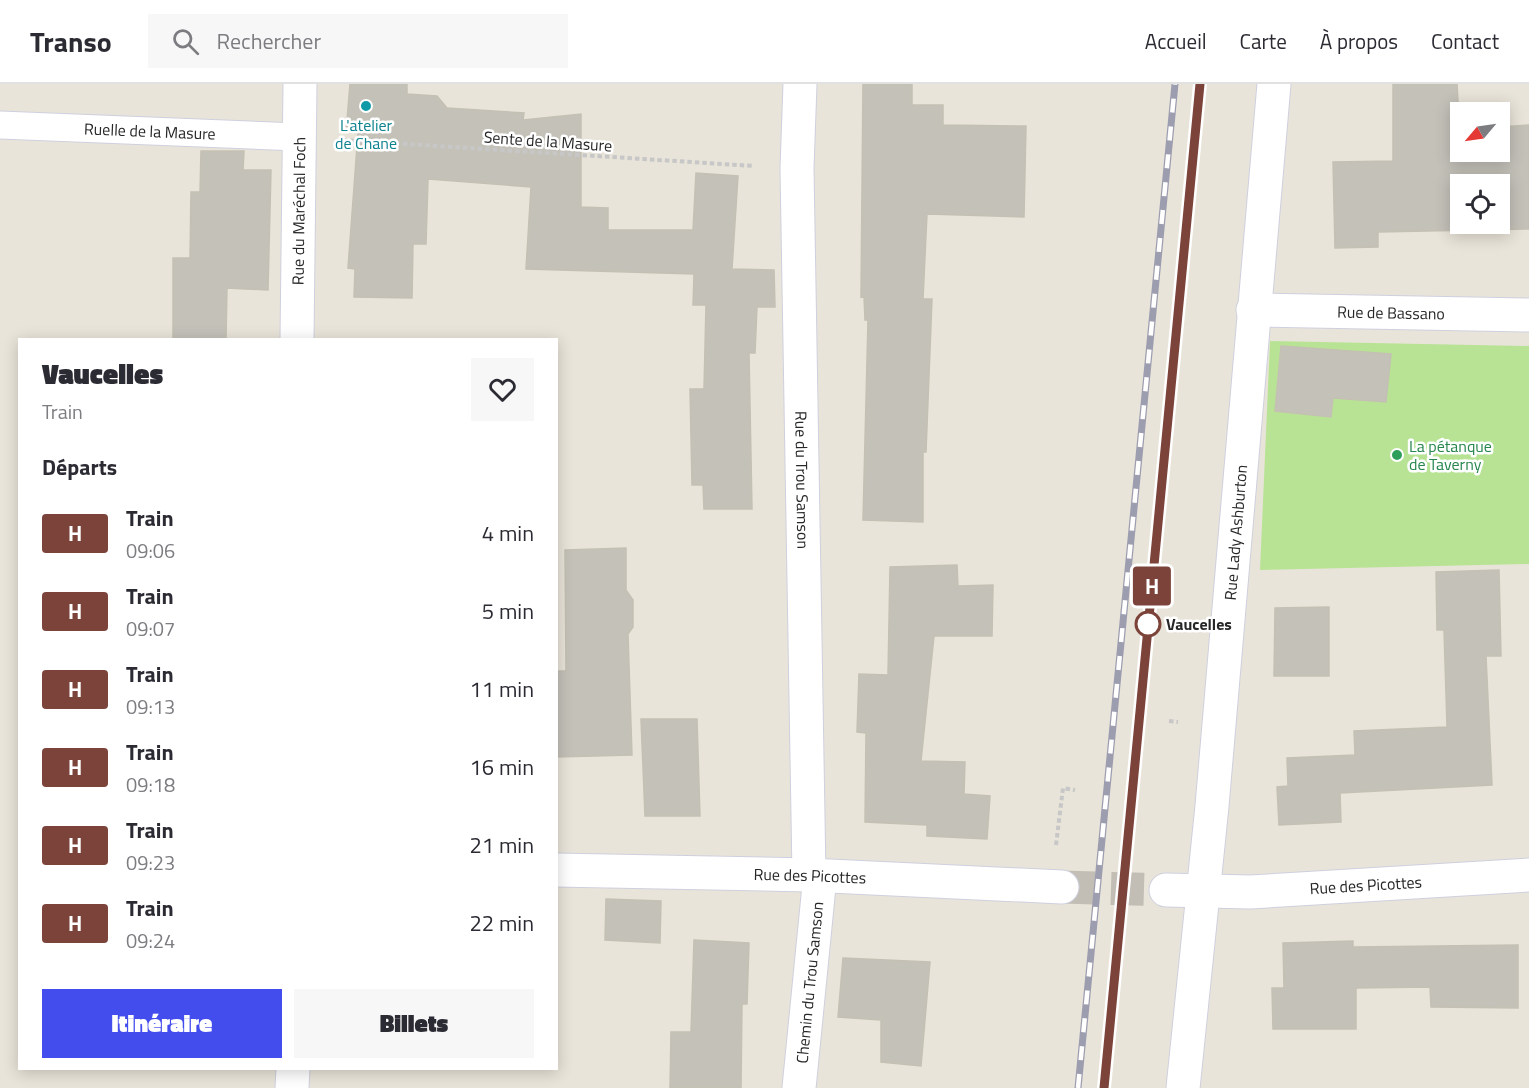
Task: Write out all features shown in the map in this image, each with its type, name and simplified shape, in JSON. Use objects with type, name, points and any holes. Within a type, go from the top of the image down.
[{"type":"street","name":"Rue du Maréchal Foch","points":[[297,338],[300,84]]},
{"type":"street","name":"Rue du Trou Samson","points":[[800,84],[797,168],[814,875]]},
{"type":"street","name":"Rue Lady Ashburton","points":[[1183,1088],[1201,891],[1212,806],[1274,84]]},
{"type":"street","name":"Rue de Bassano","points":[[1253,310],[1529,315]]},
{"type":"street","name":"Rue des Picottes","points":[[558,870],[814,875],[1062,887]]},
{"type":"street","name":"Chemin du Trou Samson","points":[[799,1088],[814,875]]},
{"type":"street","name":"Rue des Picottes","points":[[1167,890],[1250,892],[1529,875]]},
{"type":"street","points":[[292,1070],[292,1088]]},
{"type":"lane","name":"Ruelle de la Masure","points":[[0,125],[298,137]]},
{"type":"path","name":"Sente de la Masure","points":[[298,137],[797,168]]},
{"type":"path","points":[[1055,852],[1063,788],[1075,790]]},
{"type":"green space","name":"La pétanque de Taverny","points":[[1270,341],[1529,346],[1529,564],[1260,570]]},
{"type":"building","points":[[350,84],[407,84],[407,94],[437,96],[447,108],[524,113],[523,120],[581,114],[581,207],[608,208],[608,230],[693,230],[696,173],[738,176],[732,269],[774,270],[775,307],[757,307],[755,353],[749,353],[752,509],[704,509],[703,485],[692,485],[690,389],[704,389],[706,305],[693,305],[694,274],[526,269],[531,187],[428,179],[426,244],[413,244],[412,298],[354,297],[355,269],[348,268],[358,133],[346,132]]},
{"type":"building","points":[[863,84],[912,84],[912,105],[943,105],[943,125],[1026,126],[1024,217],[927,214],[923,299],[932,299],[926,452],[923,452],[923,522],[863,520],[868,320],[865,320],[864,296],[861,297]]},
{"type":"building","points":[[1393,84],[1457,84],[1458,102],[1450,102],[1450,162],[1510,162],[1510,126],[1529,125],[1529,229],[1510,229],[1510,174],[1450,174],[1450,231],[1378,232],[1378,247],[1335,248],[1333,162],[1393,161]]},
{"type":"building","points":[[201,151],[244,151],[243,170],[271,170],[268,290],[227,288],[226,338],[173,338],[173,258],[190,258],[191,192],[200,192]]},
{"type":"building","points":[[1281,346],[1391,354],[1386,402],[1333,398],[1331,417],[1275,411]]},
{"type":"building","points":[[626,548],[626,590],[633,600],[633,627],[628,634],[632,755],[558,757],[558,671],[566,671],[565,550]]},
{"type":"building","points":[[957,565],[958,586],[993,585],[992,636],[934,636],[921,761],[965,762],[964,794],[990,796],[987,839],[927,836],[927,825],[865,822],[866,733],[857,732],[859,674],[888,675],[890,567]]},
{"type":"building","points":[[1499,570],[1501,656],[1486,656],[1492,785],[1340,793],[1341,822],[1279,825],[1277,787],[1288,786],[1287,758],[1355,755],[1354,731],[1447,727],[1444,630],[1437,630],[1436,572]]},
{"type":"building","points":[[1329,607],[1329,676],[1274,676],[1275,608]]},
{"type":"building","points":[[641,719],[697,719],[700,816],[645,816]]},
{"type":"building","points":[[606,899],[661,901],[660,943],[605,940]]},
{"type":"building","points":[[694,940],[749,943],[747,1004],[742,1004],[741,1088],[670,1088],[671,1032],[691,1032]]},
{"type":"building","points":[[1353,941],[1353,947],[1518,945],[1518,1008],[1431,1007],[1430,987],[1356,988],[1356,1029],[1273,1029],[1272,988],[1284,988],[1283,943]]},
{"type":"building","points":[[843,958],[930,962],[921,1066],[881,1062],[881,1020],[838,1017]]},
{"type":"tunnel","points":[[1062,887],[1166,890]]},
{"type":"railway","points":[[1078,1088],[1175,84]]},
{"type":"railway","points":[[1104,1088],[1200,84]]},
{"type":"train","name":"H","points":[[1104,1088],[1200,84]]},
{"type":"place","name":"L'atelier de Chane","points":[[366,106]]},
{"type":"place","name":"La pétanque de Taverny","points":[[1397,455]]},
{"type":"place","name":"Vaucelles","points":[[1148,624]]}]
